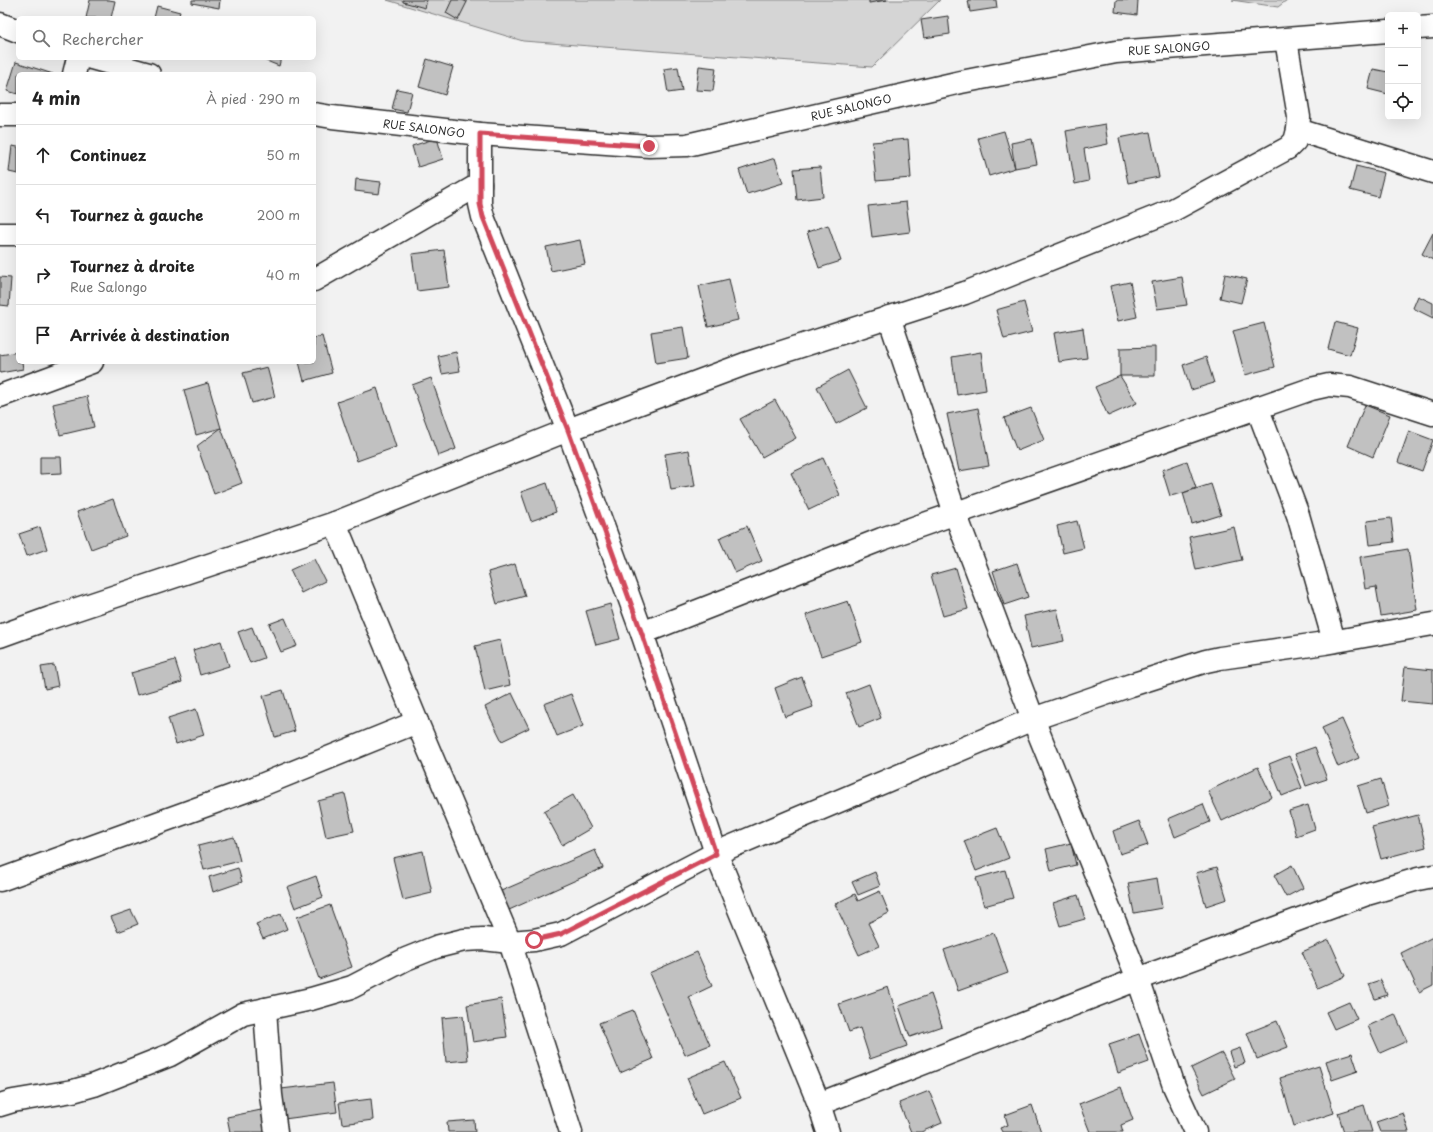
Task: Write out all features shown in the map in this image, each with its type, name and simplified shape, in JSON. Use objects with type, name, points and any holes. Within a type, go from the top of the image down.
[{"type":"street","points":[[0,24],[16,30]]},
{"type":"street","points":[[1421,28],[1433,27]]},
{"type":"street","name":"RUE SALONGO","points":[[316,114],[480,134],[649,146],[687,145],[961,82],[1116,52],[1385,31]]},
{"type":"street","points":[[0,636],[335,523],[568,430],[745,364],[966,293],[1173,210],[1288,148],[1295,141],[1299,117],[1286,40]]},
{"type":"street","points":[[74,72],[78,60]]},
{"type":"street","points":[[98,60],[142,72]]},
{"type":"street","points":[[0,115],[16,115]]},
{"type":"street","points":[[1298,130],[1433,172]]},
{"type":"street","points":[[480,134],[480,204],[483,217],[568,430],[642,634],[716,854],[820,1104],[828,1132]]},
{"type":"street","points":[[316,279],[480,184]]},
{"type":"street","points":[[0,234],[16,234]]},
{"type":"street","points":[[316,262],[340,265]]},
{"type":"street","points":[[889,317],[955,513],[1033,719],[1138,978],[1174,1086],[1195,1132]]},
{"type":"street","points":[[0,396],[87,364]]},
{"type":"street","points":[[642,634],[882,538],[1311,388],[1329,385],[1350,387],[1433,414]]},
{"type":"street","points":[[1257,407],[1298,515],[1334,641]]},
{"type":"street","points":[[335,523],[510,942],[571,1132]]},
{"type":"street","points":[[0,1105],[13,1101],[73,1091],[94,1085],[170,1055],[243,1014],[311,999],[352,987],[406,959],[436,947],[464,940],[483,939],[510,942],[534,940],[561,934],[716,854],[1033,719],[1131,685],[1220,658],[1433,624]]},
{"type":"street","points":[[0,880],[254,788],[417,722]]},
{"type":"street","points":[[820,1104],[1138,978],[1367,894],[1433,876]]},
{"type":"street","points":[[265,1009],[271,1095],[276,1132]]},
{"type":"shaded area","points":[[387,0],[940,0],[872,67],[523,41]]},
{"type":"shaded area","points":[[1232,0],[1287,0],[1278,7]]},
{"type":"building","points":[[90,0],[115,1],[111,16],[86,16]]},
{"type":"building","points":[[192,0],[220,0],[219,8],[192,3]]},
{"type":"building","points":[[403,0],[427,0],[425,8],[403,2]]},
{"type":"building","points":[[452,0],[462,0],[467,2],[458,20],[446,13]]},
{"type":"building","points":[[869,0],[887,0],[869,3]]},
{"type":"building","points":[[968,0],[996,0],[997,8],[970,12]]},
{"type":"building","points":[[1116,0],[1138,0],[1137,15],[1115,12]]},
{"type":"building","points":[[157,6],[180,12],[179,16],[154,16]]},
{"type":"building","points":[[948,16],[950,34],[924,38],[921,20]]},
{"type":"building","points":[[427,59],[453,67],[445,95],[419,87]]},
{"type":"building","points":[[264,60],[280,60],[279,66]]},
{"type":"building","points":[[16,62],[47,72],[16,72],[16,93],[7,91]]},
{"type":"building","points":[[699,66],[716,68],[713,91],[696,90]]},
{"type":"building","points":[[678,67],[682,91],[668,93],[664,69]]},
{"type":"building","points":[[1373,69],[1385,71],[1385,93],[1368,89]]},
{"type":"building","points":[[397,89],[412,92],[407,112],[392,109]]},
{"type":"building","points":[[1105,124],[1108,144],[1084,149],[1089,181],[1075,184],[1066,131]]},
{"type":"building","points":[[1004,131],[1015,168],[989,176],[978,138]]},
{"type":"building","points":[[1150,132],[1159,177],[1128,183],[1119,138]]},
{"type":"building","points":[[437,138],[443,159],[418,167],[412,146]]},
{"type":"building","points":[[908,139],[911,178],[876,181],[872,142]]},
{"type":"building","points":[[1032,139],[1037,164],[1015,168],[1011,143]]},
{"type":"building","points":[[12,146],[16,147],[16,174],[9,172]]},
{"type":"building","points":[[775,158],[783,183],[747,194],[739,170]]},
{"type":"building","points":[[1356,166],[1384,173],[1378,197],[1350,190]]},
{"type":"building","points":[[820,167],[823,197],[797,200],[794,169]]},
{"type":"building","points":[[356,179],[381,182],[379,194],[355,191]]},
{"type":"building","points":[[906,202],[910,232],[872,237],[868,206]]},
{"type":"building","points":[[828,225],[841,261],[819,268],[807,232]]},
{"type":"building","points":[[1433,233],[1433,260],[1422,254]]},
{"type":"building","points":[[580,240],[585,264],[551,271],[546,247]]},
{"type":"building","points":[[444,250],[449,287],[417,291],[412,254]]},
{"type":"building","points":[[1225,274],[1247,279],[1241,303],[1220,298]]},
{"type":"building","points":[[0,277],[11,278],[9,306],[0,305]]},
{"type":"building","points":[[1182,277],[1187,305],[1157,309],[1152,282]]},
{"type":"building","points":[[729,279],[738,320],[708,327],[699,286]]},
{"type":"building","points":[[1130,282],[1137,317],[1118,321],[1110,286]]},
{"type":"building","points":[[1418,296],[1433,303],[1433,318],[1413,308]]},
{"type":"building","points":[[1024,302],[1032,332],[1004,339],[996,310]]},
{"type":"building","points":[[1335,322],[1358,328],[1350,355],[1328,349]]},
{"type":"building","points":[[1264,323],[1275,367],[1245,375],[1233,331]]},
{"type":"building","points":[[683,327],[688,358],[656,363],[651,332]]},
{"type":"building","points":[[1083,328],[1087,358],[1059,362],[1054,333]]},
{"type":"building","points":[[322,336],[332,373],[304,381],[300,364],[316,364],[316,338]]},
{"type":"building","points":[[1155,347],[1155,376],[1120,376],[1120,348]]},
{"type":"building","points":[[16,352],[16,364],[22,364],[23,369],[0,373],[0,355]]},
{"type":"building","points":[[456,352],[460,371],[442,374],[438,356]]},
{"type":"building","points":[[981,352],[986,390],[957,395],[952,357]]},
{"type":"building","points":[[1206,357],[1214,383],[1191,390],[1183,365]]},
{"type":"building","points":[[267,367],[275,397],[252,403],[243,373]]},
{"type":"building","points":[[848,370],[867,408],[836,424],[817,387]]},
{"type":"building","points":[[1120,376],[1137,403],[1108,416],[1095,387]]},
{"type":"building","points":[[431,378],[456,449],[438,456],[412,385]]},
{"type":"building","points":[[208,383],[221,428],[196,435],[184,390]]},
{"type":"building","points":[[377,388],[396,447],[357,461],[337,402]]},
{"type":"building","points":[[87,396],[94,427],[60,435],[53,404]]},
{"type":"building","points":[[775,400],[796,438],[762,457],[740,419]]},
{"type":"building","points":[[1365,405],[1390,415],[1373,457],[1348,446]]},
{"type":"building","points":[[978,408],[989,466],[959,471],[947,414]]},
{"type":"building","points":[[1031,408],[1044,440],[1017,451],[1004,418]]},
{"type":"building","points":[[221,428],[242,483],[214,494],[197,446]]},
{"type":"building","points":[[1409,431],[1433,440],[1422,471],[1398,462]]},
{"type":"building","points":[[689,450],[695,486],[671,490],[665,454]]},
{"type":"building","points":[[40,457],[61,457],[62,473],[40,474]]},
{"type":"building","points":[[823,458],[840,495],[809,510],[791,473]]},
{"type":"building","points":[[1187,461],[1196,488],[1170,496],[1162,470]]},
{"type":"building","points":[[547,483],[556,512],[531,521],[521,492]]},
{"type":"building","points":[[1211,484],[1221,515],[1192,524],[1183,493]]},
{"type":"building","points":[[113,499],[126,536],[91,549],[77,512]]},
{"type":"building","points":[[1391,518],[1394,542],[1370,545],[1367,521]]},
{"type":"building","points":[[1077,521],[1084,548],[1063,553],[1057,526]]},
{"type":"building","points":[[747,526],[762,561],[735,573],[719,538]]},
{"type":"building","points":[[40,527],[47,549],[27,556],[19,534]]},
{"type":"building","points":[[1234,527],[1242,560],[1196,570],[1189,537]]},
{"type":"building","points":[[1408,549],[1417,610],[1381,616],[1376,587],[1365,589],[1360,557]]},
{"type":"building","points":[[314,559],[325,581],[301,593],[290,570]]},
{"type":"building","points":[[1017,563],[1028,597],[1004,605],[993,571]]},
{"type":"building","points":[[515,564],[525,596],[497,604],[488,572]]},
{"type":"building","points":[[956,568],[968,609],[943,616],[931,575]]},
{"type":"building","points":[[848,601],[862,642],[821,656],[806,615]]},
{"type":"building","points":[[610,604],[620,639],[596,645],[586,611]]},
{"type":"building","points":[[1057,609],[1064,641],[1031,648],[1024,616]]},
{"type":"building","points":[[285,618],[297,646],[281,652],[269,624]]},
{"type":"building","points":[[252,627],[264,658],[250,663],[238,632]]},
{"type":"building","points":[[500,640],[510,685],[485,691],[475,646]]},
{"type":"building","points":[[221,641],[229,666],[200,675],[193,650]]},
{"type":"building","points":[[175,660],[182,682],[137,695],[131,673]]},
{"type":"building","points":[[54,665],[58,686],[45,689],[41,667]]},
{"type":"building","points":[[1405,667],[1433,670],[1433,704],[1401,701]]},
{"type":"building","points":[[802,677],[813,707],[785,717],[775,688]]},
{"type":"building","points":[[869,684],[881,718],[859,727],[846,693]]},
{"type":"building","points":[[283,690],[295,731],[275,737],[263,696]]},
{"type":"building","points":[[512,693],[529,728],[502,741],[485,707]]},
{"type":"building","points":[[571,694],[583,726],[557,736],[544,704]]},
{"type":"building","points":[[196,709],[204,735],[176,744],[168,718]]},
{"type":"building","points":[[1342,719],[1359,758],[1338,767],[1322,728]]},
{"type":"building","points":[[1315,747],[1327,779],[1306,786],[1295,754]]},
{"type":"building","points":[[1289,756],[1302,788],[1282,796],[1269,764]]},
{"type":"building","points":[[1258,767],[1272,797],[1222,821],[1208,791]]},
{"type":"building","points":[[1381,779],[1389,806],[1366,813],[1358,786]]},
{"type":"building","points":[[345,794],[354,831],[326,837],[318,801]]},
{"type":"building","points":[[573,795],[591,828],[562,845],[544,811]]},
{"type":"building","points":[[1203,804],[1210,822],[1175,837],[1168,819]]},
{"type":"building","points":[[1308,805],[1315,829],[1296,836],[1289,811]]},
{"type":"building","points":[[1418,815],[1426,847],[1381,859],[1372,827]]},
{"type":"building","points":[[1139,821],[1148,845],[1120,854],[1113,831]]},
{"type":"building","points":[[997,828],[1009,858],[976,871],[964,841]]},
{"type":"building","points":[[234,837],[240,861],[204,870],[198,846]]},
{"type":"building","points":[[1071,843],[1076,865],[1051,871],[1046,849]]},
{"type":"building","points":[[595,850],[603,868],[509,910],[501,891]]},
{"type":"building","points":[[423,851],[432,893],[403,900],[393,858]]},
{"type":"building","points":[[1292,865],[1303,888],[1286,897],[1274,875]]},
{"type":"building","points":[[1217,867],[1227,899],[1206,906],[1196,873]]},
{"type":"building","points":[[238,868],[242,882],[213,892],[209,877]]},
{"type":"building","points":[[1005,870],[1013,898],[984,906],[976,878]]},
{"type":"building","points":[[875,872],[880,886],[858,895],[852,882]]},
{"type":"building","points":[[316,876],[323,897],[295,908],[287,887]]},
{"type":"building","points":[[1157,878],[1162,908],[1134,913],[1128,883]]},
{"type":"building","points":[[880,891],[889,913],[868,923],[879,946],[859,955],[835,904],[855,894],[858,901]]},
{"type":"building","points":[[1078,895],[1085,919],[1060,926],[1053,903]]},
{"type":"building","points":[[330,905],[352,967],[319,979],[297,917]]},
{"type":"building","points":[[131,910],[138,924],[118,932],[111,917]]},
{"type":"building","points":[[281,914],[287,929],[263,939],[256,924]]},
{"type":"building","points":[[994,933],[1008,973],[958,991],[944,950]]},
{"type":"building","points":[[1433,937],[1433,985],[1419,992],[1401,953]]},
{"type":"building","points":[[1329,940],[1345,976],[1318,988],[1302,952]]},
{"type":"building","points":[[697,952],[712,986],[689,997],[710,1045],[685,1055],[649,973]]},
{"type":"building","points":[[1381,980],[1387,995],[1375,999],[1369,984]]},
{"type":"building","points":[[888,987],[907,1046],[870,1059],[860,1028],[849,1032],[839,1004]]},
{"type":"building","points":[[931,994],[942,1026],[910,1037],[899,1006]]},
{"type":"building","points":[[501,999],[507,1037],[473,1042],[467,1005]]},
{"type":"building","points":[[1349,1002],[1357,1019],[1334,1029],[1326,1012]]},
{"type":"building","points":[[633,1010],[653,1059],[620,1073],[599,1023]]},
{"type":"building","points":[[1395,1014],[1407,1041],[1380,1053],[1368,1026]]},
{"type":"building","points":[[463,1016],[468,1060],[446,1062],[442,1018]]},
{"type":"building","points":[[1277,1021],[1288,1047],[1257,1059],[1247,1033]]},
{"type":"building","points":[[1139,1034],[1149,1062],[1118,1073],[1109,1044]]},
{"type":"building","points":[[1240,1048],[1245,1063],[1234,1067],[1229,1052]]},
{"type":"building","points":[[1222,1053],[1235,1079],[1204,1094],[1191,1068]]},
{"type":"building","points":[[1352,1053],[1358,1071],[1332,1080],[1326,1061]]},
{"type":"building","points":[[725,1062],[741,1098],[702,1114],[687,1078]]},
{"type":"building","points":[[1319,1066],[1334,1113],[1294,1126],[1280,1078]]},
{"type":"building","points":[[333,1083],[337,1112],[284,1119],[281,1089]]},
{"type":"building","points":[[1121,1087],[1133,1120],[1121,1125],[1123,1132],[1090,1132],[1079,1104]]},
{"type":"building","points":[[929,1091],[942,1123],[921,1132],[911,1132],[899,1103]]},
{"type":"building","points":[[371,1099],[373,1120],[342,1124],[339,1103]]},
{"type":"building","points":[[1032,1105],[1041,1132],[1002,1132],[1000,1128],[1008,1125],[1005,1115]]},
{"type":"building","points":[[1364,1105],[1372,1132],[1344,1132],[1338,1113]]},
{"type":"building","points":[[261,1110],[265,1132],[230,1132],[227,1117]]},
{"type":"building","points":[[1403,1113],[1409,1132],[1380,1132],[1376,1122]]},
{"type":"building","points":[[474,1120],[475,1132],[448,1132],[447,1122]]},
{"type":"route","points":[[534,940],[561,934],[716,854],[642,634],[568,430],[483,217],[480,204],[480,134],[649,146]]}]
